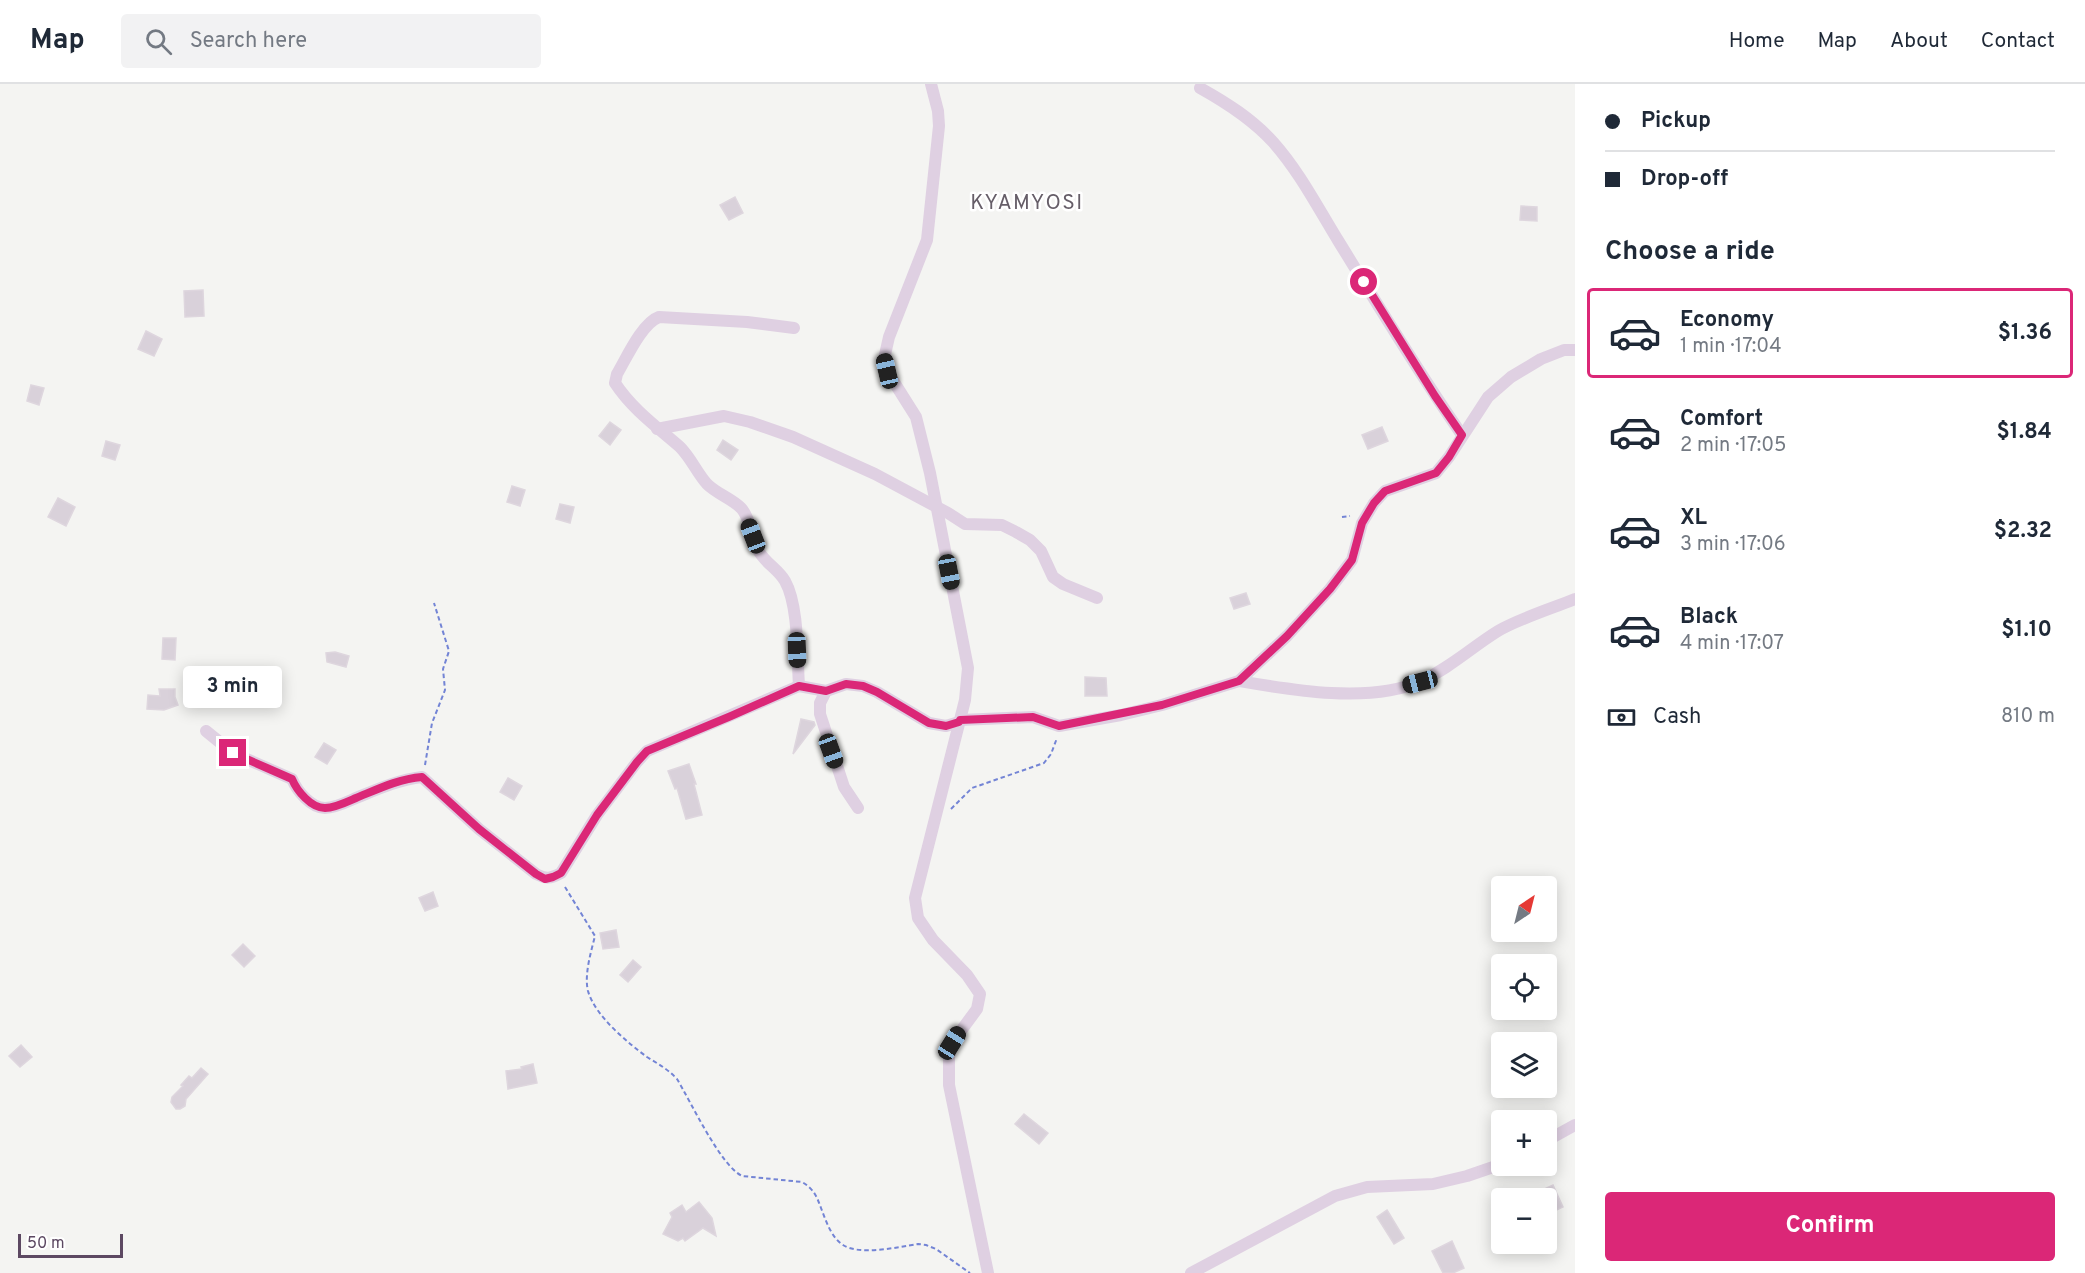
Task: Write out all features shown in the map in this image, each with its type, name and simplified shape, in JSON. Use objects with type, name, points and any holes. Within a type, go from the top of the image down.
[{"type":"street","points":[[931,84],[938,111],[939,126],[927,240],[889,337],[884,358],[887,371],[916,417],[930,473],[968,668],[965,700],[915,898],[918,918],[933,940],[967,975],[980,994],[977,1010],[952,1043],[949,1057],[949,1085],[988,1273]]},
{"type":"street","points":[[1200,88],[1249,119],[1274,143],[1300,179],[1398,338],[1462,435]]},
{"type":"street","points":[[794,328],[747,322],[659,317],[651,320],[616,374],[615,382],[621,392],[657,429],[682,449],[708,485],[739,506],[744,512],[759,551],[784,580],[790,592],[796,632],[799,686]]},
{"type":"street","points":[[206,731],[233,753],[292,779],[296,789],[312,804],[324,808],[339,805],[404,779],[422,777],[479,829],[536,874],[545,879],[553,877],[561,873],[597,815],[647,751],[799,686],[826,691],[846,684],[863,686],[929,723],[946,726],[959,721],[1033,717],[1059,726],[1162,705],[1239,681],[1287,636],[1330,589],[1352,560],[1362,523],[1374,503],[1385,491],[1436,473],[1488,397],[1511,377],[1541,359],[1564,350],[1575,350]]},
{"type":"street","points":[[657,429],[711,417],[736,417],[830,452],[965,524],[1002,525],[1016,532],[1030,540],[1041,551],[1053,577],[1063,584],[1097,598]]},
{"type":"street","points":[[1239,681],[1300,691],[1358,692],[1420,682],[1459,660],[1500,630],[1575,599]]},
{"type":"street","points":[[826,691],[820,703],[820,714],[844,787],[858,808]]},
{"type":"street","points":[[1557,1135],[1575,1125]]},
{"type":"street","points":[[1191,1273],[1335,1196],[1367,1187],[1433,1184],[1491,1168]]},
{"type":"path","points":[[422,777],[432,723],[445,690],[443,669],[449,651],[434,603]]},
{"type":"path","points":[[945,816],[972,788],[1044,763],[1051,754],[1059,726]]},
{"type":"path","points":[[561,873],[567,892],[595,936],[587,978],[594,1004],[613,1028],[631,1045],[670,1070],[735,1173],[742,1176],[802,1182],[809,1186],[815,1192],[834,1236],[844,1246],[860,1250],[926,1245],[969,1273]]},
{"type":"building","points":[[735,197],[743,213],[729,220],[720,205]]},
{"type":"building","points":[[1521,206],[1537,207],[1537,221],[1520,220]]},
{"type":"building","points":[[203,290],[204,316],[185,317],[184,291]]},
{"type":"building","points":[[146,331],[162,339],[154,356],[138,349]]},
{"type":"building","points":[[31,385],[44,388],[39,405],[27,401]]},
{"type":"building","points":[[610,422],[621,430],[610,445],[599,436]]},
{"type":"building","points":[[1382,427],[1388,441],[1368,449],[1362,435]]},
{"type":"building","points":[[723,440],[738,450],[731,460],[717,450]]},
{"type":"building","points":[[106,441],[120,445],[115,460],[102,456]]},
{"type":"building","points":[[512,486],[525,490],[520,506],[507,502]]},
{"type":"building","points":[[58,498],[75,507],[66,526],[48,517]]},
{"type":"building","points":[[560,504],[574,507],[570,523],[556,519]]},
{"type":"building","points":[[1246,593],[1250,604],[1234,609],[1230,598]]},
{"type":"building","points":[[163,638],[176,638],[175,660],[162,659]]},
{"type":"building","points":[[335,652],[349,656],[346,667],[327,662],[326,653]]},
{"type":"building","points":[[1085,677],[1106,678],[1107,696],[1085,696]]},
{"type":"building","points":[[159,689],[175,689],[178,705],[164,710],[147,709],[148,695],[160,696]]},
{"type":"building","points":[[801,719],[814,722],[815,725],[793,754]]},
{"type":"building","points":[[324,743],[336,750],[327,764],[315,757]]},
{"type":"building","points":[[689,764],[696,784],[694,784],[702,815],[686,819],[677,788],[675,789],[668,771]]},
{"type":"building","points":[[508,778],[522,786],[514,800],[500,792]]},
{"type":"building","points":[[433,892],[438,906],[425,911],[419,898]]},
{"type":"building","points":[[616,930],[619,947],[603,949],[600,933]]},
{"type":"building","points":[[243,944],[255,956],[244,967],[232,955]]},
{"type":"building","points":[[633,960],[641,967],[628,982],[620,975]]},
{"type":"building","points":[[21,1045],[32,1057],[20,1067],[9,1056]]},
{"type":"building","points":[[533,1064],[537,1083],[508,1089],[506,1071],[522,1069],[521,1067]]},
{"type":"building","points":[[201,1068],[208,1074],[186,1099],[185,1106],[176,1109],[171,1102],[172,1097],[189,1076],[192,1078]]},
{"type":"building","points":[[1024,1114],[1048,1133],[1039,1144],[1015,1124]]},
{"type":"building","points":[[1557,1194],[1563,1207],[1557,1210]]},
{"type":"building","points":[[699,1202],[712,1218],[716,1236],[703,1228],[685,1241],[683,1238],[678,1241],[663,1234],[672,1217],[670,1213],[682,1205],[686,1212]]},
{"type":"building","points":[[1387,1210],[1404,1238],[1394,1244],[1377,1217]]},
{"type":"building","points":[[1452,1241],[1464,1268],[1453,1273],[1443,1273],[1432,1251]]},
{"type":"district","name":"KYAMYOSI","points":[[1027,203]]},
{"type":"route","points":[[233,753],[292,779],[296,789],[312,804],[324,808],[339,805],[404,779],[422,777],[479,829],[545,879],[561,873],[597,815],[647,751],[799,686],[826,691],[846,684],[863,686],[929,723],[946,726],[960,720],[1033,717],[1059,726],[1162,705],[1239,681],[1287,636],[1330,589],[1352,560],[1362,523],[1374,503],[1385,491],[1436,473],[1443,466],[1462,435],[1364,282]]}]
